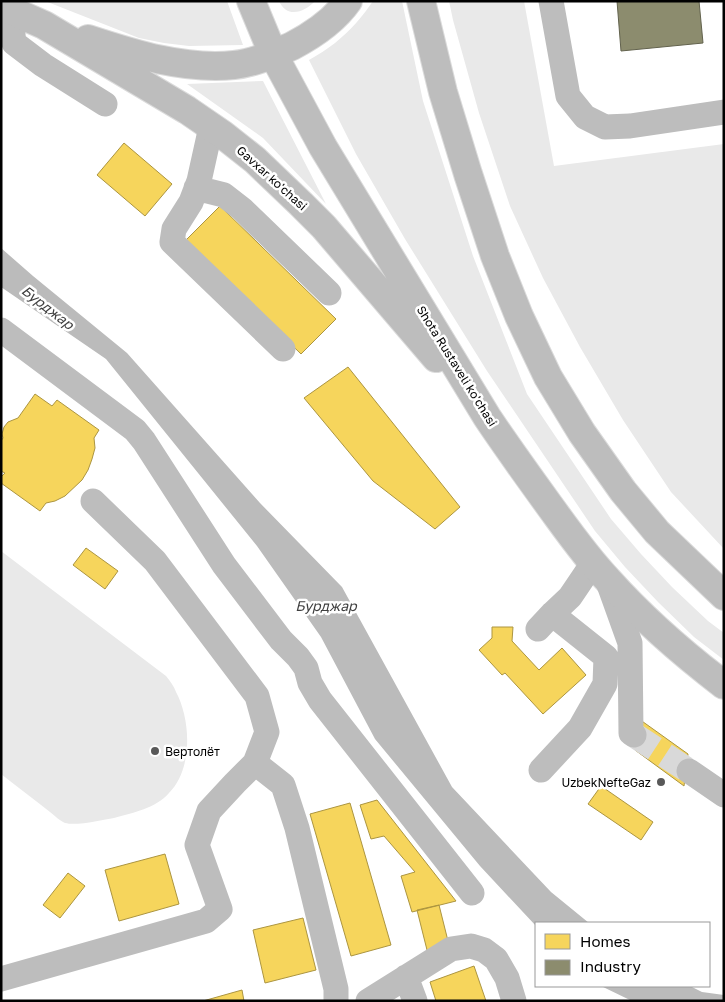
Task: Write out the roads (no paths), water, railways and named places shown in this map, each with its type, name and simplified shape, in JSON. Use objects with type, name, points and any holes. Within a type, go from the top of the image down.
[{"type":"main road","name":"Shota Rustaveli ko'chasi","points":[[252,1],[273,54],[323,147],[506,445],[576,543],[600,571],[653,626],[688,658],[724,685]]},
{"type":"main road","points":[[44,25],[132,53],[169,61],[193,64],[234,65],[254,61],[300,42],[326,25],[342,10],[348,1]]},
{"type":"main road","points":[[421,1],[443,92],[495,256],[519,316],[548,377],[582,433],[624,491],[657,532],[724,596]]},
{"type":"main road","name":"Gavxar ko'chasi","points":[[5,8],[44,25],[187,110],[255,160],[324,227],[488,418]]},
{"type":"lane","points":[[551,1],[568,96],[585,117],[606,127],[614,127],[724,112]]},
{"type":"lane","points":[[5,8],[14,43],[43,65],[104,104]]},
{"type":"lane","points":[[211,127],[199,181],[191,202],[174,229],[172,242],[283,349]]},
{"type":"lane","points":[[196,188],[224,195],[242,209],[329,293]]},
{"type":"lane","points":[[1,330],[135,430],[224,564],[281,640],[306,668],[310,683],[320,700],[472,893]]},
{"type":"lane","points":[[1,979],[206,921],[220,909],[197,845],[209,812],[255,764],[267,732],[256,696],[155,561],[93,501]]},
{"type":"lane","points":[[541,770],[580,728],[605,684],[606,657],[545,621],[600,571],[630,643],[631,733],[634,735]]},
{"type":"lane","points":[[255,764],[283,785],[299,838],[336,989],[336,1001]]},
{"type":"lane","points":[[688,771],[724,795]]},
{"type":"lane","points":[[368,1001],[451,948],[471,946],[484,950],[496,958],[507,978],[514,1001]]},
{"type":"lane","points":[[406,977],[415,1001]]},
{"type":"water","name":"Бурджар","points":[[1,248],[127,353],[260,503],[342,587],[452,787],[551,892],[588,922],[535,922],[535,925],[480,866],[375,739],[321,637],[257,546],[106,359],[1,287]]},
{"type":"water","points":[[603,987],[692,987],[702,992],[724,995],[724,1001],[632,1001]]},
{"type":"tunnel","points":[[634,735],[689,771]]},
{"type":"place","name":"Вертолёт","points":[[155,751]]},
{"type":"place","name":"UzbekNefteGaz","points":[[661,782]]}]
